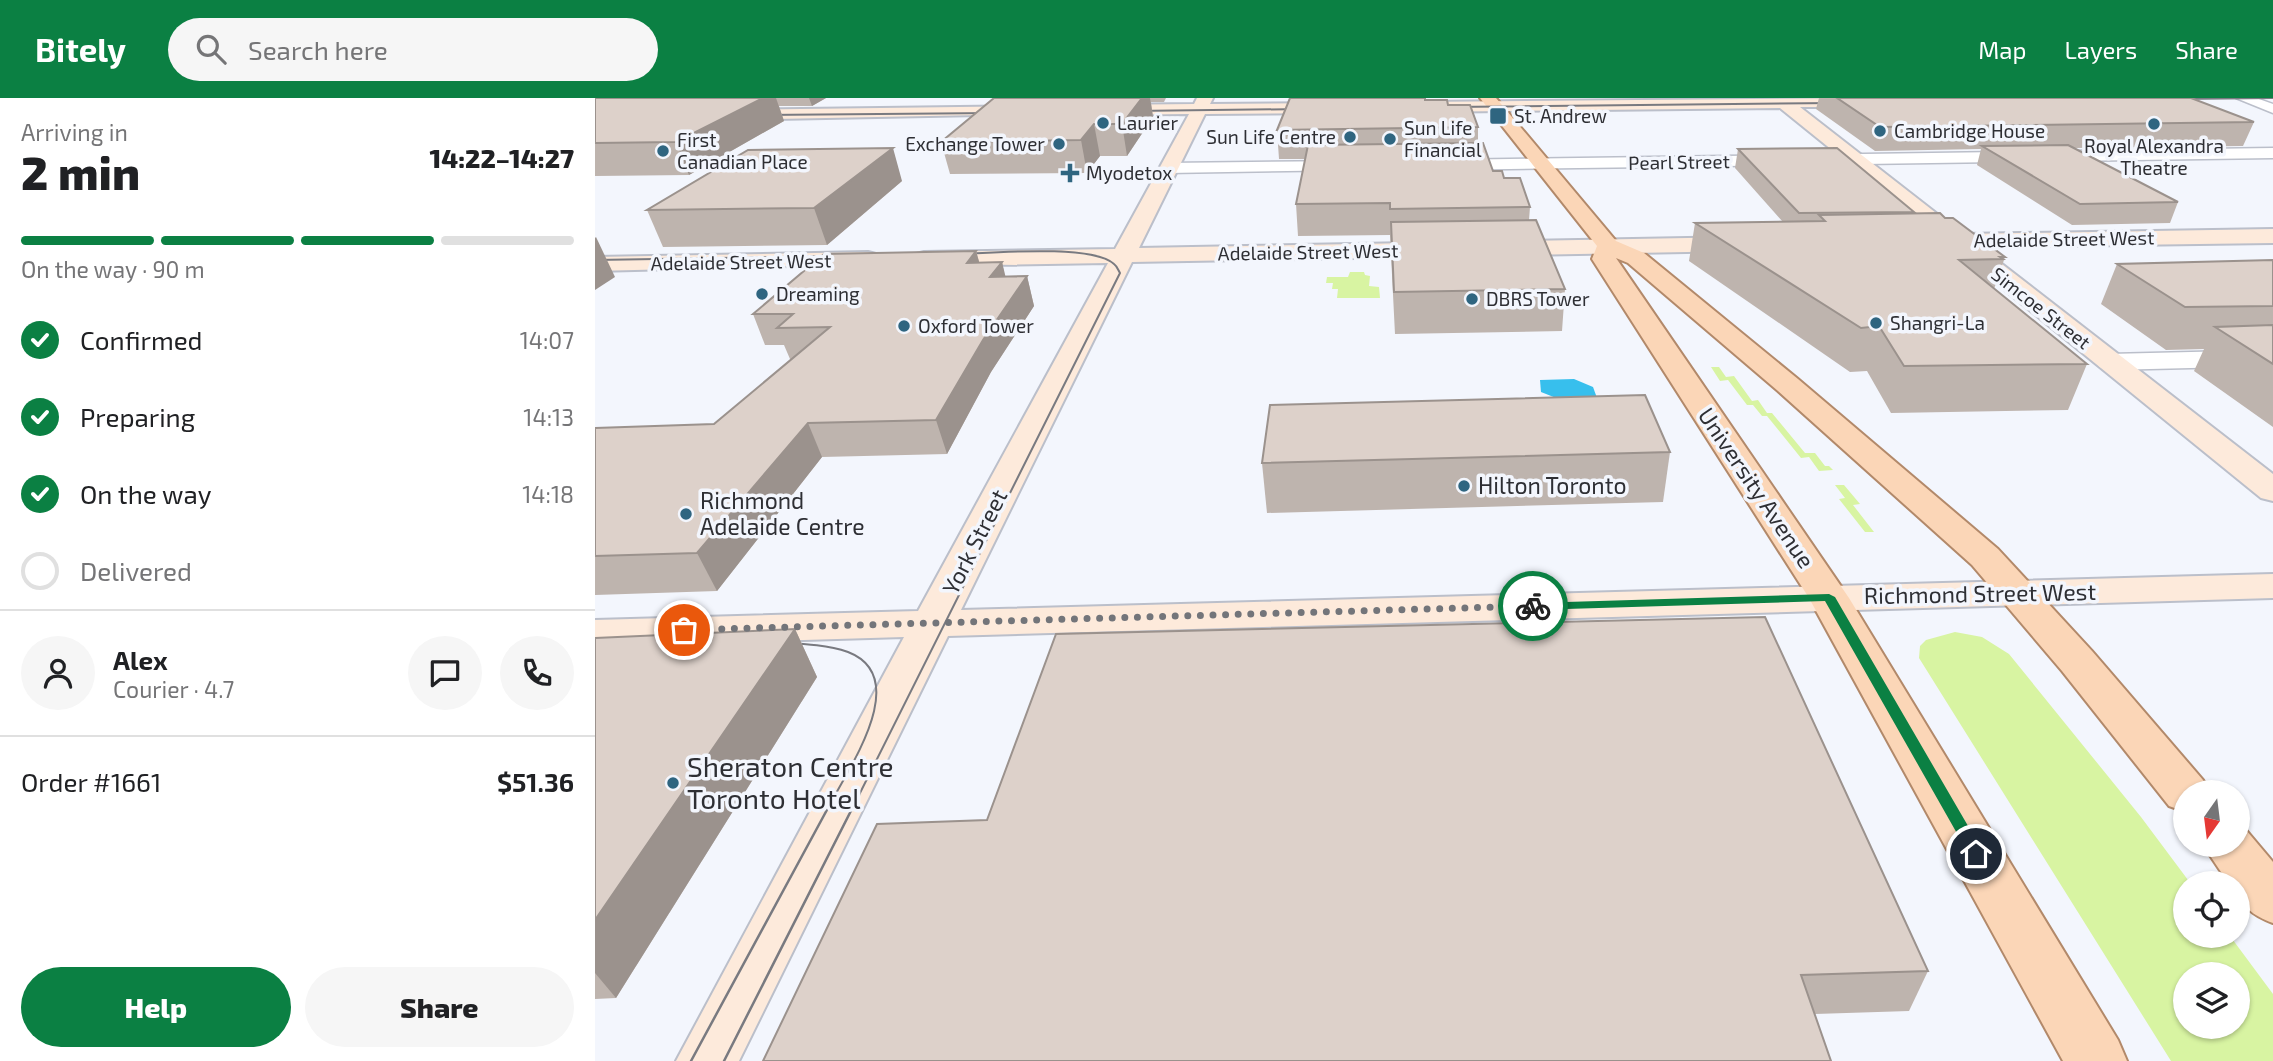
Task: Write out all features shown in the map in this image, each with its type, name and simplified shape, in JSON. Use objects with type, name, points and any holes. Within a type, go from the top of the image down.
[{"type":"main road","name":"Simcoe Street","points":[[1780,100],[2273,491]]},
{"type":"main road","points":[[1401,107],[1491,102],[1892,101]]},
{"type":"main road","name":"University Avenue","points":[[1491,102],[1608,246],[1636,258],[1788,385],[1985,557],[2175,780]]},
{"type":"main road","points":[[1082,110],[1202,104],[1360,107]]},
{"type":"main road","name":"York Street","points":[[707,1061],[1202,104]]},
{"type":"main road","points":[[717,115],[1041,111]]},
{"type":"main road","name":"Adelaide Street West","points":[[1915,241],[2273,236]]},
{"type":"main road","name":"Adelaide Street West","points":[[595,264],[1766,243]]},
{"type":"main road","name":"University Avenue","points":[[1608,246],[1604,259],[1829,597],[2096,1061]]},
{"type":"main road","name":"Richmond Street West","points":[[595,633],[2273,586]]},
{"type":"main road","points":[[2239,858],[2273,900]]},
{"type":"street","points":[[2243,98],[2273,109]]},
{"type":"street","name":"Pearl Street","points":[[1427,165],[2273,153]]},
{"type":"street","points":[[1168,168],[1362,166]]},
{"type":"street","points":[[2109,362],[2273,358]]},
{"type":"green space","points":[[1350,272],[1364,272],[1370,276],[1369,286],[1379,287],[1380,298],[1337,298],[1338,289],[1332,289],[1333,283],[1326,283],[1327,277],[1348,277]]},
{"type":"green space","points":[[1711,367],[1719,367],[1726,377],[1734,376],[1752,401],[1758,400],[1767,413],[1772,413],[1805,453],[1815,453],[1825,466],[1833,470],[1819,471],[1809,457],[1801,458],[1767,416],[1762,416],[1753,405],[1747,405],[1728,380],[1720,381]]},
{"type":"green space","points":[[1835,485],[1844,485],[1860,504],[1853,505],[1874,532],[1865,532],[1839,499],[1845,498]]},
{"type":"green space","points":[[1955,632],[1982,637],[2009,654],[2181,871],[2173,871],[2173,948],[2239,948],[2249,962],[2173,962],[2173,1039],[2250,1039],[2250,963],[2273,994],[2273,1061],[2171,1061],[1919,658],[1920,646],[1926,640]]},
{"type":"water","points":[[1574,379],[1593,387],[1604,417],[1541,392],[1540,380]]},
{"type":"building","points":[[595,98],[763,98],[676,142],[595,143]]},
{"type":"building","points":[[994,98],[1142,98],[1122,124],[1094,124],[1081,140],[941,142]]},
{"type":"building","points":[[1290,98],[1447,100],[1448,105],[1470,105],[1478,127],[1277,130]]},
{"type":"building","points":[[1837,98],[2191,98],[2254,122],[1880,127]]},
{"type":"building","points":[[1483,143],[1493,171],[1502,171],[1504,178],[1520,178],[1530,207],[1390,209],[1390,203],[1296,204],[1308,145]]},
{"type":"building","points":[[2068,145],[2178,202],[2080,204],[1982,146]]},
{"type":"building","points":[[893,148],[814,208],[647,210],[748,150]]},
{"type":"building","points":[[1837,148],[1914,212],[1799,213],[1738,149]]},
{"type":"building","points":[[1940,213],[1945,218],[1953,218],[2005,257],[1959,260],[2087,364],[1904,366],[1879,326],[1861,328],[1695,223],[1825,221],[1819,215]]},
{"type":"building","points":[[1536,220],[1565,289],[1394,292],[1391,222]]},
{"type":"building","points":[[976,251],[967,263],[1002,262],[990,277],[1027,276],[983,340],[936,420],[808,423],[697,553],[595,556],[595,428],[714,424],[830,327],[777,328],[793,314],[753,314],[824,254]]},
{"type":"building","points":[[2273,260],[2273,306],[2185,307],[2117,264]]},
{"type":"building","points":[[2273,325],[2273,364],[2215,327]]},
{"type":"building","points":[[1645,395],[1670,452],[1262,463],[1270,405]]},
{"type":"building","points":[[1765,617],[1928,971],[1801,975],[1831,1061],[763,1061],[877,824],[987,820],[1056,634]]},
{"type":"building","points":[[795,629],[595,920],[595,638]]},
{"type":"tram line","points":[[2175,99],[2273,98]]},
{"type":"tram line","points":[[1451,107],[1836,103]]},
{"type":"tram line","points":[[1132,111],[1304,109]]},
{"type":"tram line","points":[[761,115],[996,113]]},
{"type":"tram line","points":[[859,795],[1120,273],[1114,264],[1103,258],[1085,254],[1040,251],[959,254]]},
{"type":"tram line","points":[[595,260],[840,256]]},
{"type":"tram line","points":[[784,643],[824,646],[848,652],[866,664],[875,680],[876,699],[872,720],[864,741],[834,797]]},
{"type":"tram line","points":[[691,1061],[835,795]]},
{"type":"tram line","points":[[724,1061],[859,795]]},
{"type":"way so far","points":[[684,630],[1533,606]]},
{"type":"place","name":"St. Andrew","points":[[1498,116]]},
{"type":"place","name":"Laurier","points":[[1103,123]]},
{"type":"place","name":"Royal Alexandra Theatre","points":[[2154,124]]},
{"type":"place","name":"Cambridge House","points":[[1880,131]]},
{"type":"place","name":"Sun Life Centre","points":[[1350,137]]},
{"type":"place","name":"Sun Life Financial","points":[[1390,139]]},
{"type":"place","name":"Exchange Tower","points":[[1059,144]]},
{"type":"place","name":"First Canadian Place","points":[[663,151]]},
{"type":"place","name":"Myodetox","points":[[1070,173]]},
{"type":"place","name":"Dreaming","points":[[762,294]]},
{"type":"place","name":"DBRS Tower","points":[[1472,299]]},
{"type":"place","name":"Shangri-La","points":[[1876,323]]},
{"type":"place","name":"Oxford Tower","points":[[904,326]]},
{"type":"place","name":"Hilton Toronto","points":[[1464,486]]},
{"type":"place","name":"Richmond Adelaide Centre","points":[[686,514]]},
{"type":"place","name":"Sheraton Centre Toronto Hotel","points":[[673,783]]},
{"type":"route","points":[[1533,606],[1829,597],[1976,854]]}]
